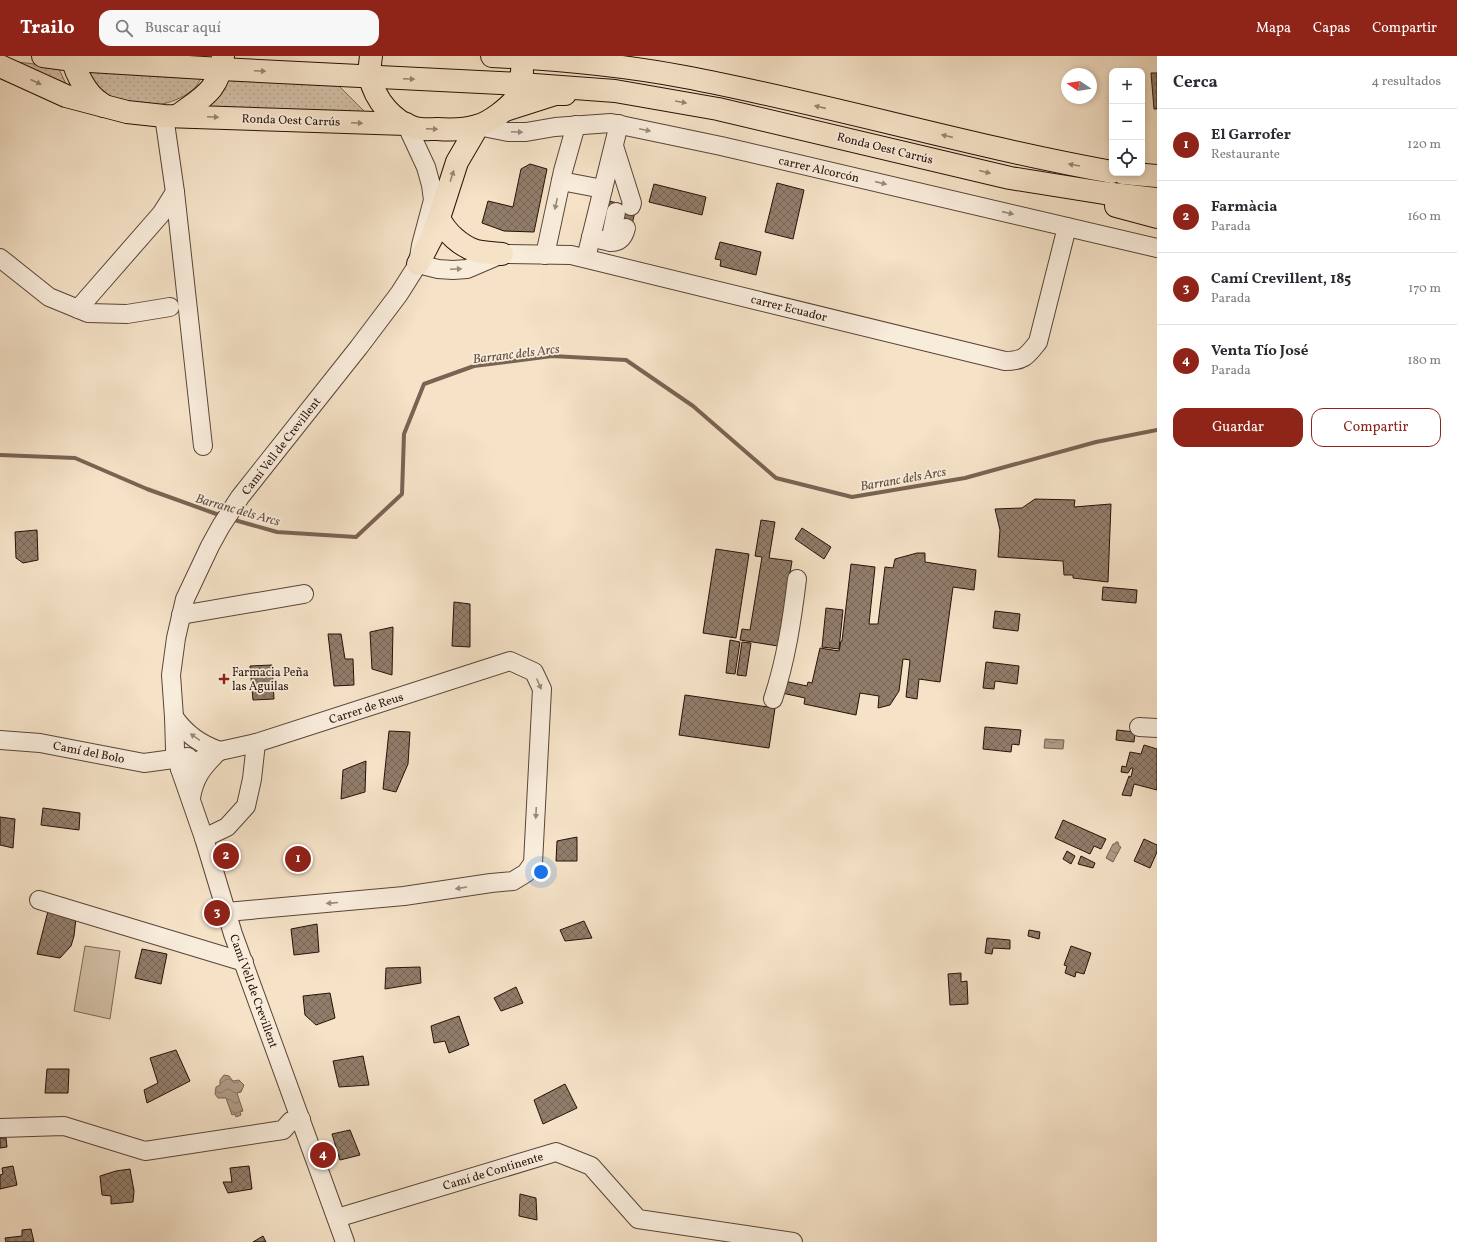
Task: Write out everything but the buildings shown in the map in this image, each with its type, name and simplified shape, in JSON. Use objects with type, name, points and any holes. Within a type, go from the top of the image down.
[{"type":"main road","name":"Ronda Oest Carrús","points":[[43,56],[222,63],[370,66],[521,84],[615,91],[718,109],[1010,178],[1104,193],[1157,199]]},
{"type":"main road","name":"Ronda Oest Carrús","points":[[492,56],[521,57],[618,67],[684,77]]},
{"type":"main road","name":"Ronda Oest Carrús","points":[[613,56],[684,77],[1052,161],[1109,171]]},
{"type":"main road","name":"Ronda Oest Carrús","points":[[370,66],[379,99],[385,108],[399,120],[416,128],[450,130],[478,126],[505,110],[515,98],[521,84],[521,57]]},
{"type":"main road","name":"Ronda Oest Carrús","points":[[73,58],[84,86],[94,98],[108,108]]},
{"type":"main road","points":[[170,116],[208,94],[216,82],[222,63]]},
{"type":"main road","name":"Ronda Oest Carrús","points":[[0,66],[66,96],[127,112],[170,116],[406,124]]},
{"type":"main road","name":"Ronda Oest Carrús","points":[[505,110],[555,94],[615,91]]},
{"type":"main road","points":[[418,264],[431,239],[457,162],[478,126]]},
{"type":"main road","points":[[1145,175],[1157,176]]},
{"type":"main road","points":[[1010,178],[1157,217]]},
{"type":"main road","points":[[439,218],[442,225],[450,234],[464,246],[477,251],[502,254]]},
{"type":"street","points":[[170,116],[175,192],[203,446]]},
{"type":"street","name":"Camí Vell de Crevillent","points":[[345,1242],[244,962],[179,764],[175,750],[171,675],[176,638],[185,599],[221,526],[240,497],[359,348],[399,294],[418,264],[421,245],[433,200],[426,167],[406,124]]},
{"type":"street","points":[[600,239],[614,204],[614,146],[619,124]]},
{"type":"street","name":"carrer Alcorcón","points":[[478,126],[508,132],[526,132],[576,125],[619,124],[721,146],[1157,248]]},
{"type":"street","points":[[545,255],[561,181],[576,125]]},
{"type":"street","points":[[586,258],[600,239],[624,179],[614,146]]},
{"type":"street","points":[[561,181],[614,204]]},
{"type":"street","points":[[78,309],[161,214],[175,192]]},
{"type":"street","name":"carrer Ecuador","points":[[418,264],[438,269],[453,270],[468,269],[502,254],[571,255],[1005,361],[1017,361],[1026,356],[1038,342],[1067,227]]},
{"type":"street","points":[[600,239],[615,242],[620,240],[626,228]]},
{"type":"street","points":[[0,258],[49,297],[88,313],[126,314],[170,307]]},
{"type":"street","points":[[773,699],[782,673],[788,644],[797,579]]},
{"type":"street","points":[[181,615],[304,594]]},
{"type":"street","name":"Carrer de Reus","points":[[220,750],[256,744],[510,661],[534,672],[542,689],[533,863],[526,873],[513,881],[404,896],[227,912]]},
{"type":"street","points":[[174,717],[181,727],[195,738],[211,748],[220,750]]},
{"type":"street","points":[[1139,727],[1157,728]]},
{"type":"street","name":"Camí del Bolo","points":[[0,740],[40,742],[144,763],[179,764],[220,750]]},
{"type":"street","points":[[204,838],[227,827],[246,806],[252,779],[256,744]]},
{"type":"street","points":[[191,798],[193,785],[198,776],[207,763],[220,750]]},
{"type":"street","points":[[39,900],[244,962]]},
{"type":"street","points":[[0,1128],[64,1126],[145,1151],[283,1130],[291,1121],[301,1119]]},
{"type":"street","name":"Camí de Continente","points":[[337,1218],[556,1152],[591,1166],[638,1219],[792,1242]]},
{"type":"shaded area","points":[[18,62],[58,67],[67,86]]},
{"type":"shaded area","points":[[82,70],[201,77],[198,84],[192,90],[176,100],[157,105],[141,106],[105,95]]},
{"type":"shaded area","points":[[230,76],[336,83],[369,116],[206,108],[221,93]]},
{"type":"shaded area","points":[[85,946],[120,951],[110,1019],[74,1011]]},
{"type":"water","points":[[1045,739],[1064,740],[1063,749],[1044,748]]},
{"type":"water","points":[[1118,842],[1119,846],[1121,847],[1113,862],[1106,858],[1113,844]]},
{"type":"water","points":[[224,1075],[229,1076],[233,1081],[239,1080],[244,1085],[241,1092],[237,1093],[243,1111],[240,1112],[241,1115],[236,1117],[235,1114],[232,1115],[226,1098],[218,1098],[215,1094],[216,1087],[220,1085],[220,1080]]},
{"type":"waterway","name":"Barranc dels Arcs","points":[[231,519],[277,532],[356,537],[402,494],[404,434],[424,384],[474,366],[552,356],[626,360],[693,406],[776,478],[852,497],[965,478],[1096,442],[1157,430]]},
{"type":"waterway","name":"Barranc dels Arcs","points":[[0,455],[75,458],[147,489],[222,516]]},
{"type":"place","name":"Farmacia Peña las Aguilas","points":[[224,679]]},
{"type":"place","name":"Farmàcia","points":[[226,856]]},
{"type":"place","name":"El Garrofer","points":[[298,859]]},
{"type":"place","name":"Camí Crevillent, 185","points":[[217,913]]},
{"type":"place","name":"Venta Tío José","points":[[323,1155]]}]
